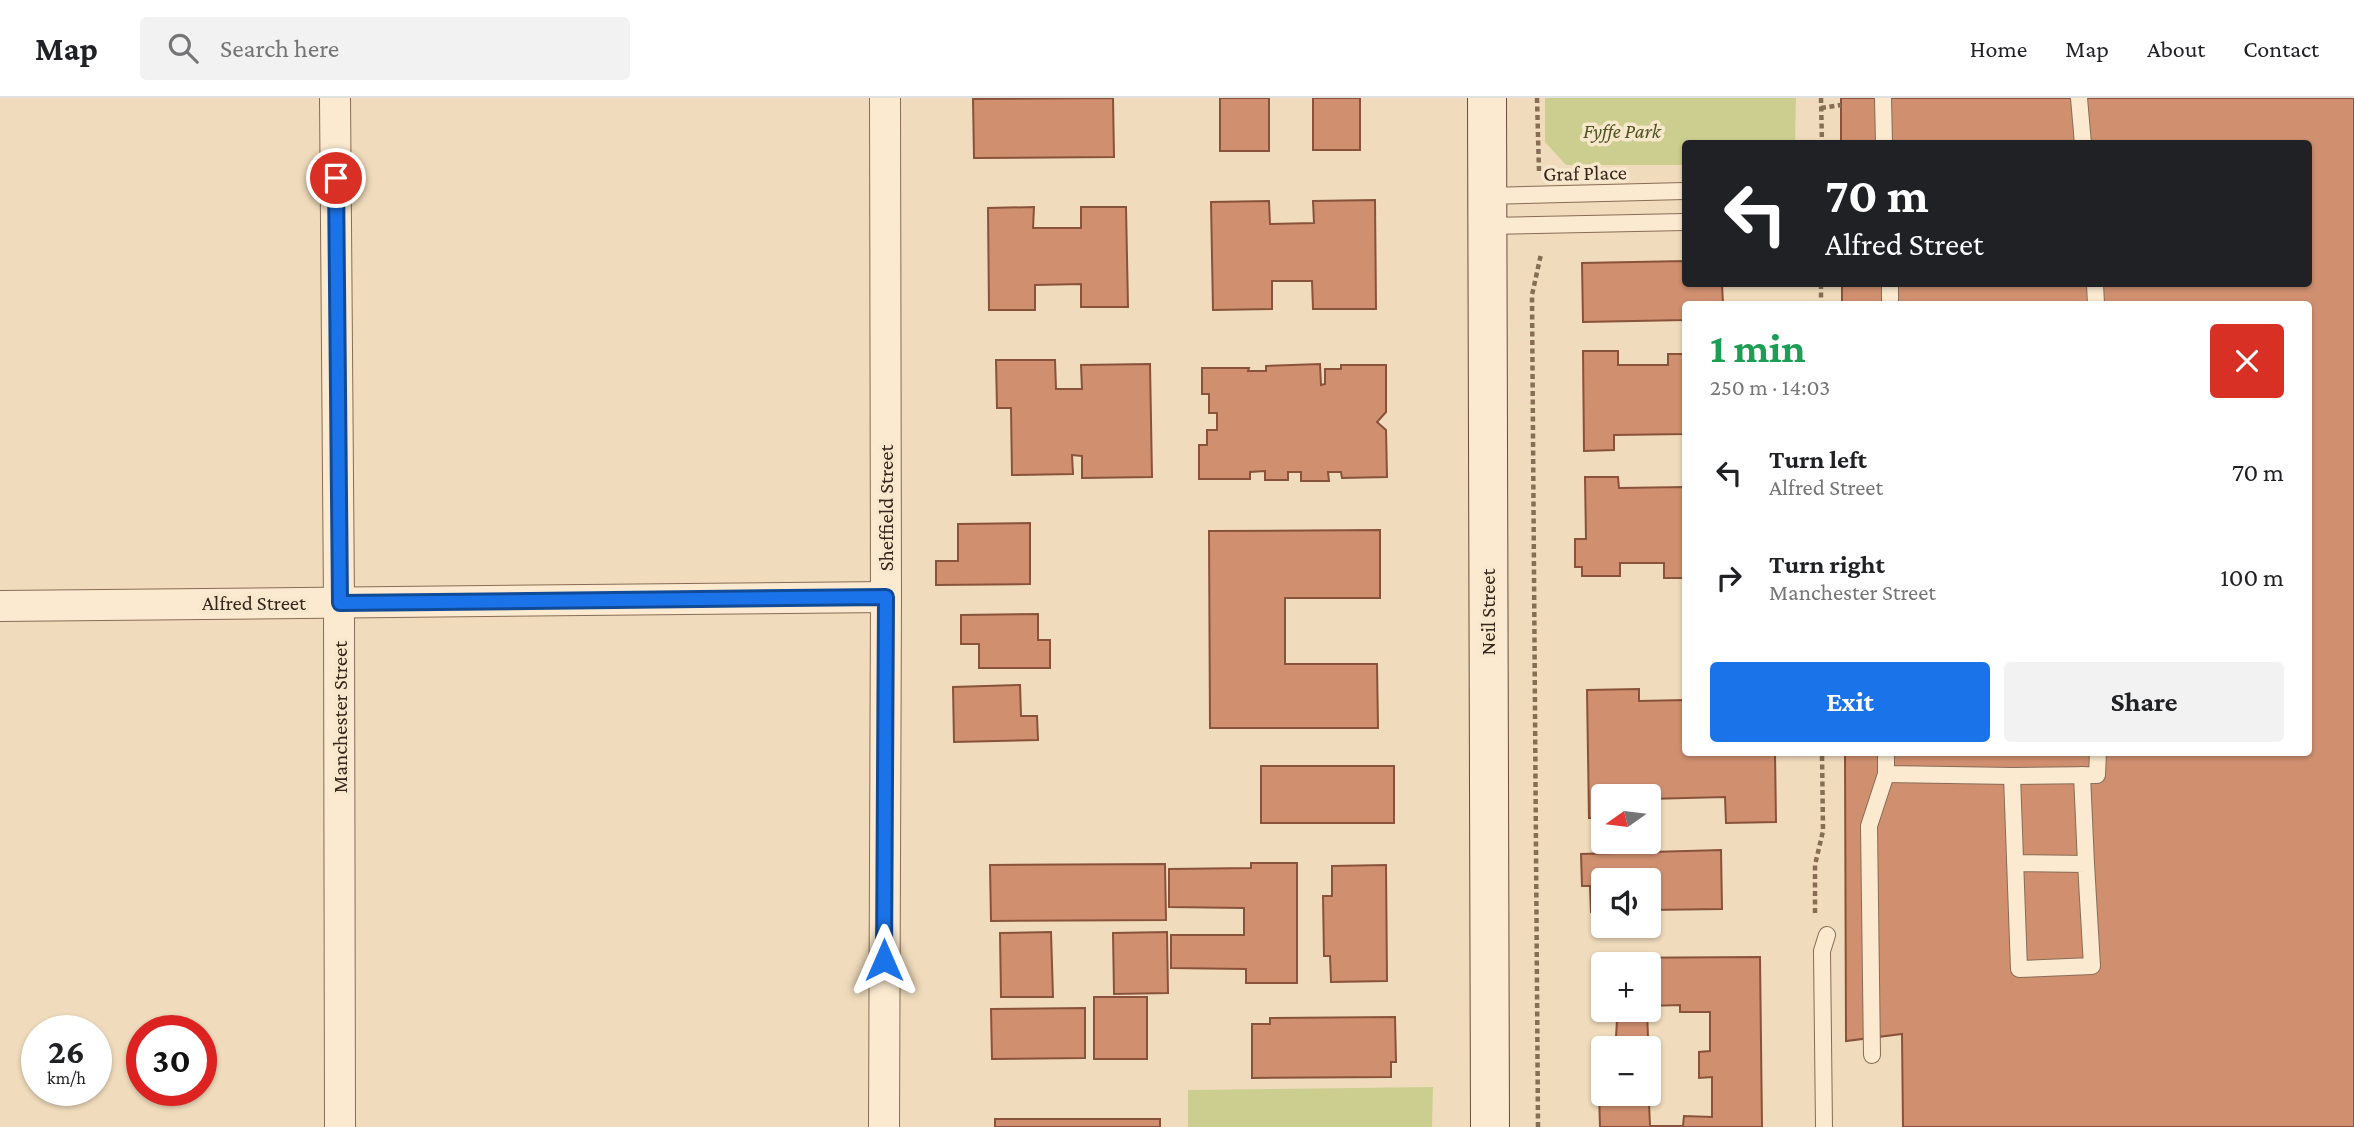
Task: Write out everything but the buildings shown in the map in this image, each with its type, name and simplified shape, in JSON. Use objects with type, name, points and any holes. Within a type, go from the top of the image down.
[{"type":"main road","name":"Neil Street","points":[[1487,98],[1490,1127]]},
{"type":"street","name":"Manchester Street","points":[[335,98],[340,603],[340,1127]]},
{"type":"street","name":"Sheffield Street","points":[[884,1127],[885,98]]},
{"type":"street","name":"Alfred Street","points":[[0,606],[886,597]]},
{"type":"lane","points":[[1883,98],[1884,140]]},
{"type":"lane","points":[[2079,98],[2083,140]]},
{"type":"lane","name":"Graf Place","points":[[1487,211],[1682,191]]},
{"type":"lane","points":[[1487,211],[1682,222]]},
{"type":"lane","points":[[1872,1055],[1869,826],[1886,774],[1886,756]]},
{"type":"lane","points":[[1886,774],[2097,775],[2098,756]]},
{"type":"lane","points":[[2012,776],[2019,969],[2092,966],[2082,775]]},
{"type":"lane","points":[[2015,863],[2086,864]]},
{"type":"lane","points":[[1824,1127],[1822,951],[1827,935]]},
{"type":"path","points":[[1537,98],[1541,181]]},
{"type":"path","points":[[1821,98],[1822,140]]},
{"type":"path","points":[[1821,108],[1841,104]]},
{"type":"path","points":[[1538,1127],[1532,295],[1541,254]]},
{"type":"green space","name":"Fyffe Park","points":[[1545,98],[1796,98],[1795,140],[1682,140],[1682,165],[1566,165],[1545,142]]},
{"type":"green space","points":[[1433,1087],[1432,1127],[1188,1127],[1188,1090]]},
{"type":"route","points":[[336,178],[340,603],[886,597],[884,960]]}]
